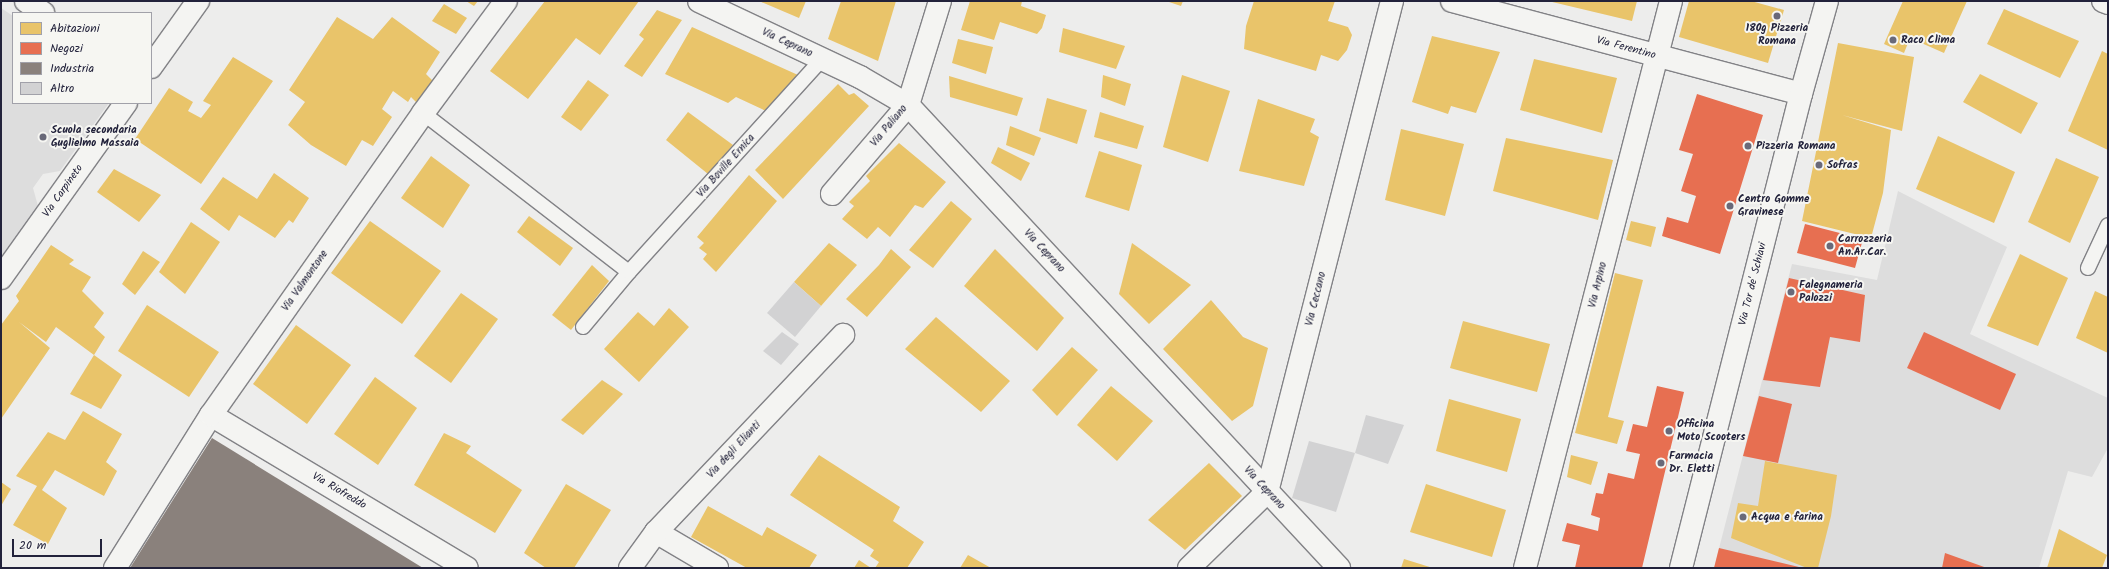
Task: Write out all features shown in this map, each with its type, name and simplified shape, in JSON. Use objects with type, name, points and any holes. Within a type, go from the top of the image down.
[{"type":"street","points":[[26,1],[42,12]]},
{"type":"street","points":[[152,66],[198,1]]},
{"type":"street","name":"Via Valmontone","points":[[115,568],[211,415],[423,113],[506,1]]},
{"type":"street","name":"Via Ceprano","points":[[699,1],[860,77],[908,105],[1339,568]]},
{"type":"street","name":"Via Paliano","points":[[832,194],[908,105],[940,1]]},
{"type":"street","name":"Via Ceccano","points":[[1267,492],[1392,1]]},
{"type":"street","name":"Via Ferentino","points":[[1452,1],[1801,94]]},
{"type":"street","name":"Via Arpino","points":[[1525,568],[1671,1]]},
{"type":"street","name":"Via Tor de' Schiavi","points":[[1681,568],[1801,94],[1827,1]]},
{"type":"street","points":[[2102,1],[2108,3]]},
{"type":"street","name":"Via Carpineto","points":[[1,278],[125,104]]},
{"type":"street","name":"Via degli Elianti","points":[[630,568],[656,532],[843,335]]},
{"type":"street","name":"Via Riofreddo","points":[[211,415],[467,568]]},
{"type":"street","points":[[1189,568],[1267,492]]},
{"type":"street","points":[[656,532],[717,568]]},
{"type":"lane","name":"Via Boville Ernica","points":[[583,327],[629,272],[822,59]]},
{"type":"lane","points":[[423,113],[629,272]]},
{"type":"lane","points":[[2088,268],[2108,224]]},
{"type":"shaded area","name":"Scuola secondaria Guglielmo Massaia","points":[[1,8],[12,15],[12,104],[108,104],[60,171],[43,174],[33,188],[38,206],[1,257]]},
{"type":"shaded area","points":[[1898,191],[2007,247],[1970,334],[2108,398],[2108,448],[2092,477],[2068,471],[2039,568],[1714,568],[1792,264],[1877,280]]},
{"type":"building: Abitazioni","points":[[466,1],[478,1],[474,6]]},
{"type":"building: Abitazioni","points":[[545,1],[639,1],[600,55],[576,38],[528,99],[490,71]]},
{"type":"building: Abitazioni","points":[[759,1],[806,1],[799,18]]},
{"type":"building: Abitazioni","points":[[841,1],[896,1],[878,61],[828,39]]},
{"type":"building: Abitazioni","points":[[970,1],[1022,1],[1021,6],[1046,15],[1042,28],[1037,34],[1000,22],[994,40],[961,30]]},
{"type":"building: Abitazioni","points":[[1166,1],[1183,1],[1181,6]]},
{"type":"building: Abitazioni","points":[[1254,1],[1335,1],[1328,21],[1348,27],[1352,35],[1347,50],[1338,61],[1321,55],[1316,71],[1244,49],[1246,26]]},
{"type":"building: Abitazioni","points":[[1548,1],[1637,1],[1632,21]]},
{"type":"building: Abitazioni","points":[[1689,1],[1751,1],[1784,10],[1768,63],[1679,37]]},
{"type":"building: Abitazioni","points":[[1903,1],[1967,1],[1944,53],[1910,38],[1904,53],[1884,44]]},
{"type":"building: Abitazioni","points":[[444,4],[467,18],[456,34],[432,21]]},
{"type":"building: Abitazioni","points":[[2004,9],[2079,41],[2060,78],[1987,44]]},
{"type":"building: Abitazioni","points":[[657,10],[682,20],[642,77],[624,66],[644,39],[639,35]]},
{"type":"building: Abitazioni","points":[[337,17],[373,39],[392,17],[440,52],[426,74],[435,83],[418,104],[411,97],[408,102],[393,91],[382,109],[392,117],[373,146],[362,140],[346,166],[311,145],[288,125],[305,102],[289,90]]},
{"type":"building: Abitazioni","points":[[692,27],[798,75],[766,111],[736,97],[728,103],[665,74]]},
{"type":"building: Abitazioni","points":[[1063,28],[1125,46],[1116,69],[1059,52]]},
{"type":"building: Abitazioni","points":[[1432,36],[1500,52],[1476,113],[1451,106],[1448,114],[1412,102]]},
{"type":"building: Abitazioni","points":[[958,39],[993,47],[986,74],[952,63]]},
{"type":"building: Abitazioni","points":[[1838,43],[1914,57],[1902,131],[1842,115],[1891,130],[1883,193],[1871,238],[1802,221]]},
{"type":"building: Abitazioni","points":[[2102,51],[2108,54],[2108,150],[2068,131]]},
{"type":"building: Abitazioni","points":[[233,57],[273,81],[201,184],[135,139],[169,88],[193,102],[188,111],[201,118],[211,105],[203,101]]},
{"type":"building: Abitazioni","points":[[1534,59],[1617,78],[1602,133],[1520,110]]},
{"type":"building: Abitazioni","points":[[1980,74],[2038,103],[2021,134],[1963,102]]},
{"type":"building: Abitazioni","points":[[1103,75],[1131,84],[1125,106],[1101,97]]},
{"type":"building: Abitazioni","points":[[1182,75],[1230,91],[1208,162],[1163,147]]},
{"type":"building: Abitazioni","points":[[949,76],[1023,98],[1017,116],[950,97]]},
{"type":"building: Abitazioni","points":[[588,80],[609,95],[581,131],[561,117]]},
{"type":"building: Abitazioni","points":[[838,84],[849,95],[854,93],[869,106],[783,199],[755,170]]},
{"type":"building: Abitazioni","points":[[1047,98],[1087,110],[1077,144],[1039,131]]},
{"type":"building: Abitazioni","points":[[1258,99],[1315,119],[1310,132],[1319,137],[1304,186],[1239,171]]},
{"type":"building: Abitazioni","points":[[688,112],[733,145],[708,174],[666,140]]},
{"type":"building: Abitazioni","points":[[1100,112],[1144,126],[1137,149],[1094,137]]},
{"type":"building: Abitazioni","points":[[1010,126],[1041,138],[1034,156],[1006,145]]},
{"type":"building: Abitazioni","points":[[1401,129],[1464,144],[1445,216],[1385,200]]},
{"type":"building: Abitazioni","points":[[1938,136],[2015,172],[1994,223],[1916,189]]},
{"type":"building: Abitazioni","points":[[1506,138],[1613,160],[1598,220],[1493,191]]},
{"type":"building: Abitazioni","points":[[899,143],[946,182],[923,208],[915,205],[890,237],[878,227],[867,239],[842,219],[854,206],[849,202],[870,181],[866,176]]},
{"type":"building: Abitazioni","points":[[998,147],[1030,163],[1021,181],[991,163]]},
{"type":"building: Abitazioni","points":[[1099,151],[1142,165],[1129,211],[1085,197]]},
{"type":"building: Abitazioni","points":[[431,156],[470,185],[443,228],[401,198]]},
{"type":"building: Abitazioni","points":[[2056,158],[2099,177],[2070,243],[2028,222]]},
{"type":"building: Abitazioni","points":[[114,169],[161,195],[139,222],[97,192]]},
{"type":"building: Abitazioni","points":[[274,173],[309,198],[293,223],[289,220],[275,238],[239,215],[229,231],[200,209],[223,177],[257,199]]},
{"type":"building: Abitazioni","points":[[749,175],[777,201],[716,272],[703,259],[707,254],[699,248],[704,243],[697,237]]},
{"type":"building: Abitazioni","points":[[951,201],[972,219],[933,268],[909,250]]},
{"type":"building: Abitazioni","points":[[529,216],[573,248],[560,266],[517,232]]},
{"type":"building: Abitazioni","points":[[370,221],[441,271],[402,324],[331,273]]},
{"type":"building: Abitazioni","points":[[1631,221],[1656,227],[1651,247],[1626,240]]},
{"type":"building: Abitazioni","points":[[191,222],[220,242],[185,294],[159,272]]},
{"type":"building: Abitazioni","points":[[829,243],[857,265],[821,306],[794,282]]},
{"type":"building: Abitazioni","points":[[1132,243],[1191,285],[1149,324],[1119,294]]},
{"type":"building: Abitazioni","points":[[51,245],[74,260],[69,264],[91,277],[82,291],[104,313],[94,327],[105,337],[94,355],[56,327],[46,342],[19,322],[50,348],[1,419],[1,325],[19,301],[16,296]]},
{"type":"building: Abitazioni","points":[[891,249],[911,267],[867,317],[846,299],[879,265]]},
{"type":"building: Abitazioni","points":[[995,249],[1064,318],[1037,351],[964,286]]},
{"type":"building: Abitazioni","points":[[143,251],[160,262],[135,295],[122,284]]},
{"type":"building: Abitazioni","points":[[2020,254],[2068,278],[2038,346],[1987,326]]},
{"type":"building: Abitazioni","points":[[592,265],[609,281],[571,330],[552,315]]},
{"type":"building: Abitazioni","points":[[1615,273],[1643,280],[1608,417],[1624,421],[1617,444],[1575,433]]},
{"type":"building: Abitazioni","points":[[2095,291],[2108,297],[2108,353],[2076,338]]},
{"type":"building: Abitazioni","points":[[461,293],[498,319],[451,383],[414,356]]},
{"type":"building: Abitazioni","points":[[1211,300],[1243,337],[1268,348],[1253,406],[1232,421],[1163,349]]},
{"type":"building: Abitazioni","points":[[147,305],[219,352],[189,397],[118,351]]},
{"type":"building: Abitazioni","points":[[669,308],[689,327],[639,382],[604,349],[638,312],[654,326]]},
{"type":"building: Abitazioni","points":[[936,317],[1010,381],[981,412],[905,349]]},
{"type":"building: Abitazioni","points":[[1463,321],[1550,344],[1537,392],[1450,368]]},
{"type":"building: Abitazioni","points":[[296,325],[351,365],[307,424],[253,384]]},
{"type":"building: Abitazioni","points":[[1072,347],[1098,370],[1057,416],[1032,390]]},
{"type":"building: Abitazioni","points":[[94,355],[122,375],[101,409],[70,394]]},
{"type":"building: Abitazioni","points":[[375,377],[417,408],[378,465],[334,434]]},
{"type":"building: Abitazioni","points":[[602,380],[623,394],[583,435],[561,420]]},
{"type":"building: Abitazioni","points":[[1111,386],[1153,421],[1117,461],[1077,425]]},
{"type":"building: Abitazioni","points":[[1449,399],[1521,419],[1507,472],[1436,451]]},
{"type":"building: Abitazioni","points":[[83,411],[122,434],[106,462],[117,471],[104,496],[55,470],[42,490],[67,508],[48,544],[13,525],[37,486],[16,476],[48,432],[65,440]]},
{"type":"building: Abitazioni","points":[[444,433],[471,446],[466,453],[522,490],[495,533],[414,485]]},
{"type":"building: Abitazioni","points":[[819,455],[900,507],[893,521],[924,542],[907,568],[875,568],[879,562],[870,556],[874,550],[790,495]]},
{"type":"building: Abitazioni","points":[[1571,455],[1598,462],[1591,485],[1567,477]]},
{"type":"building: Abitazioni","points":[[1765,461],[1837,475],[1831,516],[1818,568],[1807,568],[1731,538],[1738,503],[1758,506]]},
{"type":"building: Abitazioni","points":[[1209,463],[1242,496],[1185,550],[1148,520]]},
{"type":"building: Abitazioni","points":[[1,482],[11,489],[1,506]]},
{"type":"building: Abitazioni","points":[[566,484],[611,510],[574,568],[546,568],[524,553]]},
{"type":"building: Abitazioni","points":[[1426,484],[1506,510],[1492,557],[1410,532]]},
{"type":"building: Abitazioni","points":[[708,506],[762,536],[767,527],[817,555],[809,568],[747,568],[691,537]]},
{"type":"building: Abitazioni","points":[[2059,529],[2107,555],[2102,568],[2047,568]]},
{"type":"building: Abitazioni","points":[[968,555],[991,568],[960,568]]},
{"type":"building: Abitazioni","points":[[1404,559],[1433,568],[1401,568]]},
{"type":"building: Abitazioni","points":[[859,560],[871,568],[854,568]]},
{"type":"building: Negozi","points":[[1697,94],[1763,115],[1720,254],[1662,236],[1667,217],[1688,223],[1696,196],[1681,191],[1693,154],[1679,150]]},
{"type":"building: Negozi","name":"Carrozzeria An.Ar.Car.","points":[[1805,224],[1863,239],[1855,268],[1797,253]]},
{"type":"building: Negozi","points":[[1789,278],[1865,295],[1860,342],[1830,337],[1820,387],[1763,380]]},
{"type":"building: Negozi","points":[[1924,332],[2016,374],[2000,410],[1907,368]]},
{"type":"building: Negozi","points":[[1657,386],[1684,392],[1642,568],[1575,568],[1580,545],[1562,541],[1567,523],[1598,531],[1600,518],[1591,515],[1596,493],[1603,494],[1608,473],[1634,479],[1640,454],[1626,451],[1633,424],[1647,427]]},
{"type":"building: Negozi","points":[[1759,396],[1792,404],[1778,463],[1743,456]]},
{"type":"building: Negozi","points":[[1719,548],[1799,567],[1799,568],[1714,568]]},
{"type":"building: Negozi","points":[[1945,553],[1987,568],[1942,568]]},
{"type":"building: Industria","points":[[212,438],[423,568],[130,568]]},
{"type":"building: Altro","points":[[794,282],[821,306],[795,337],[767,313]]},
{"type":"building: Altro","points":[[782,332],[799,344],[781,365],[763,351]]},
{"type":"building: Altro","points":[[1366,415],[1404,425],[1388,464],[1355,453]]},
{"type":"building: Altro","points":[[1309,441],[1355,453],[1336,512],[1292,498]]},
{"type":"place","name":"180g Pizzeria Romana","points":[[1777,16]]},
{"type":"place","name":"Raco Clima","points":[[1893,40]]},
{"type":"place","name":"Scuola secondaria Guglielmo Massaia","points":[[43,137]]},
{"type":"place","name":"Pizzeria Romana","points":[[1748,146]]},
{"type":"place","name":"Sofras","points":[[1819,165]]},
{"type":"place","name":"Centro Gomme Gravinese","points":[[1730,206]]},
{"type":"place","name":"Carrozzeria An.Ar.Car.","points":[[1830,246]]},
{"type":"place","name":"Falegnameria Palozzi","points":[[1791,292]]},
{"type":"place","name":"Officina Moto Scooters","points":[[1669,431]]},
{"type":"place","name":"Farmacia Dr. Eletti","points":[[1661,463]]},
{"type":"place","name":"Acqua e farina","points":[[1743,517]]}]
